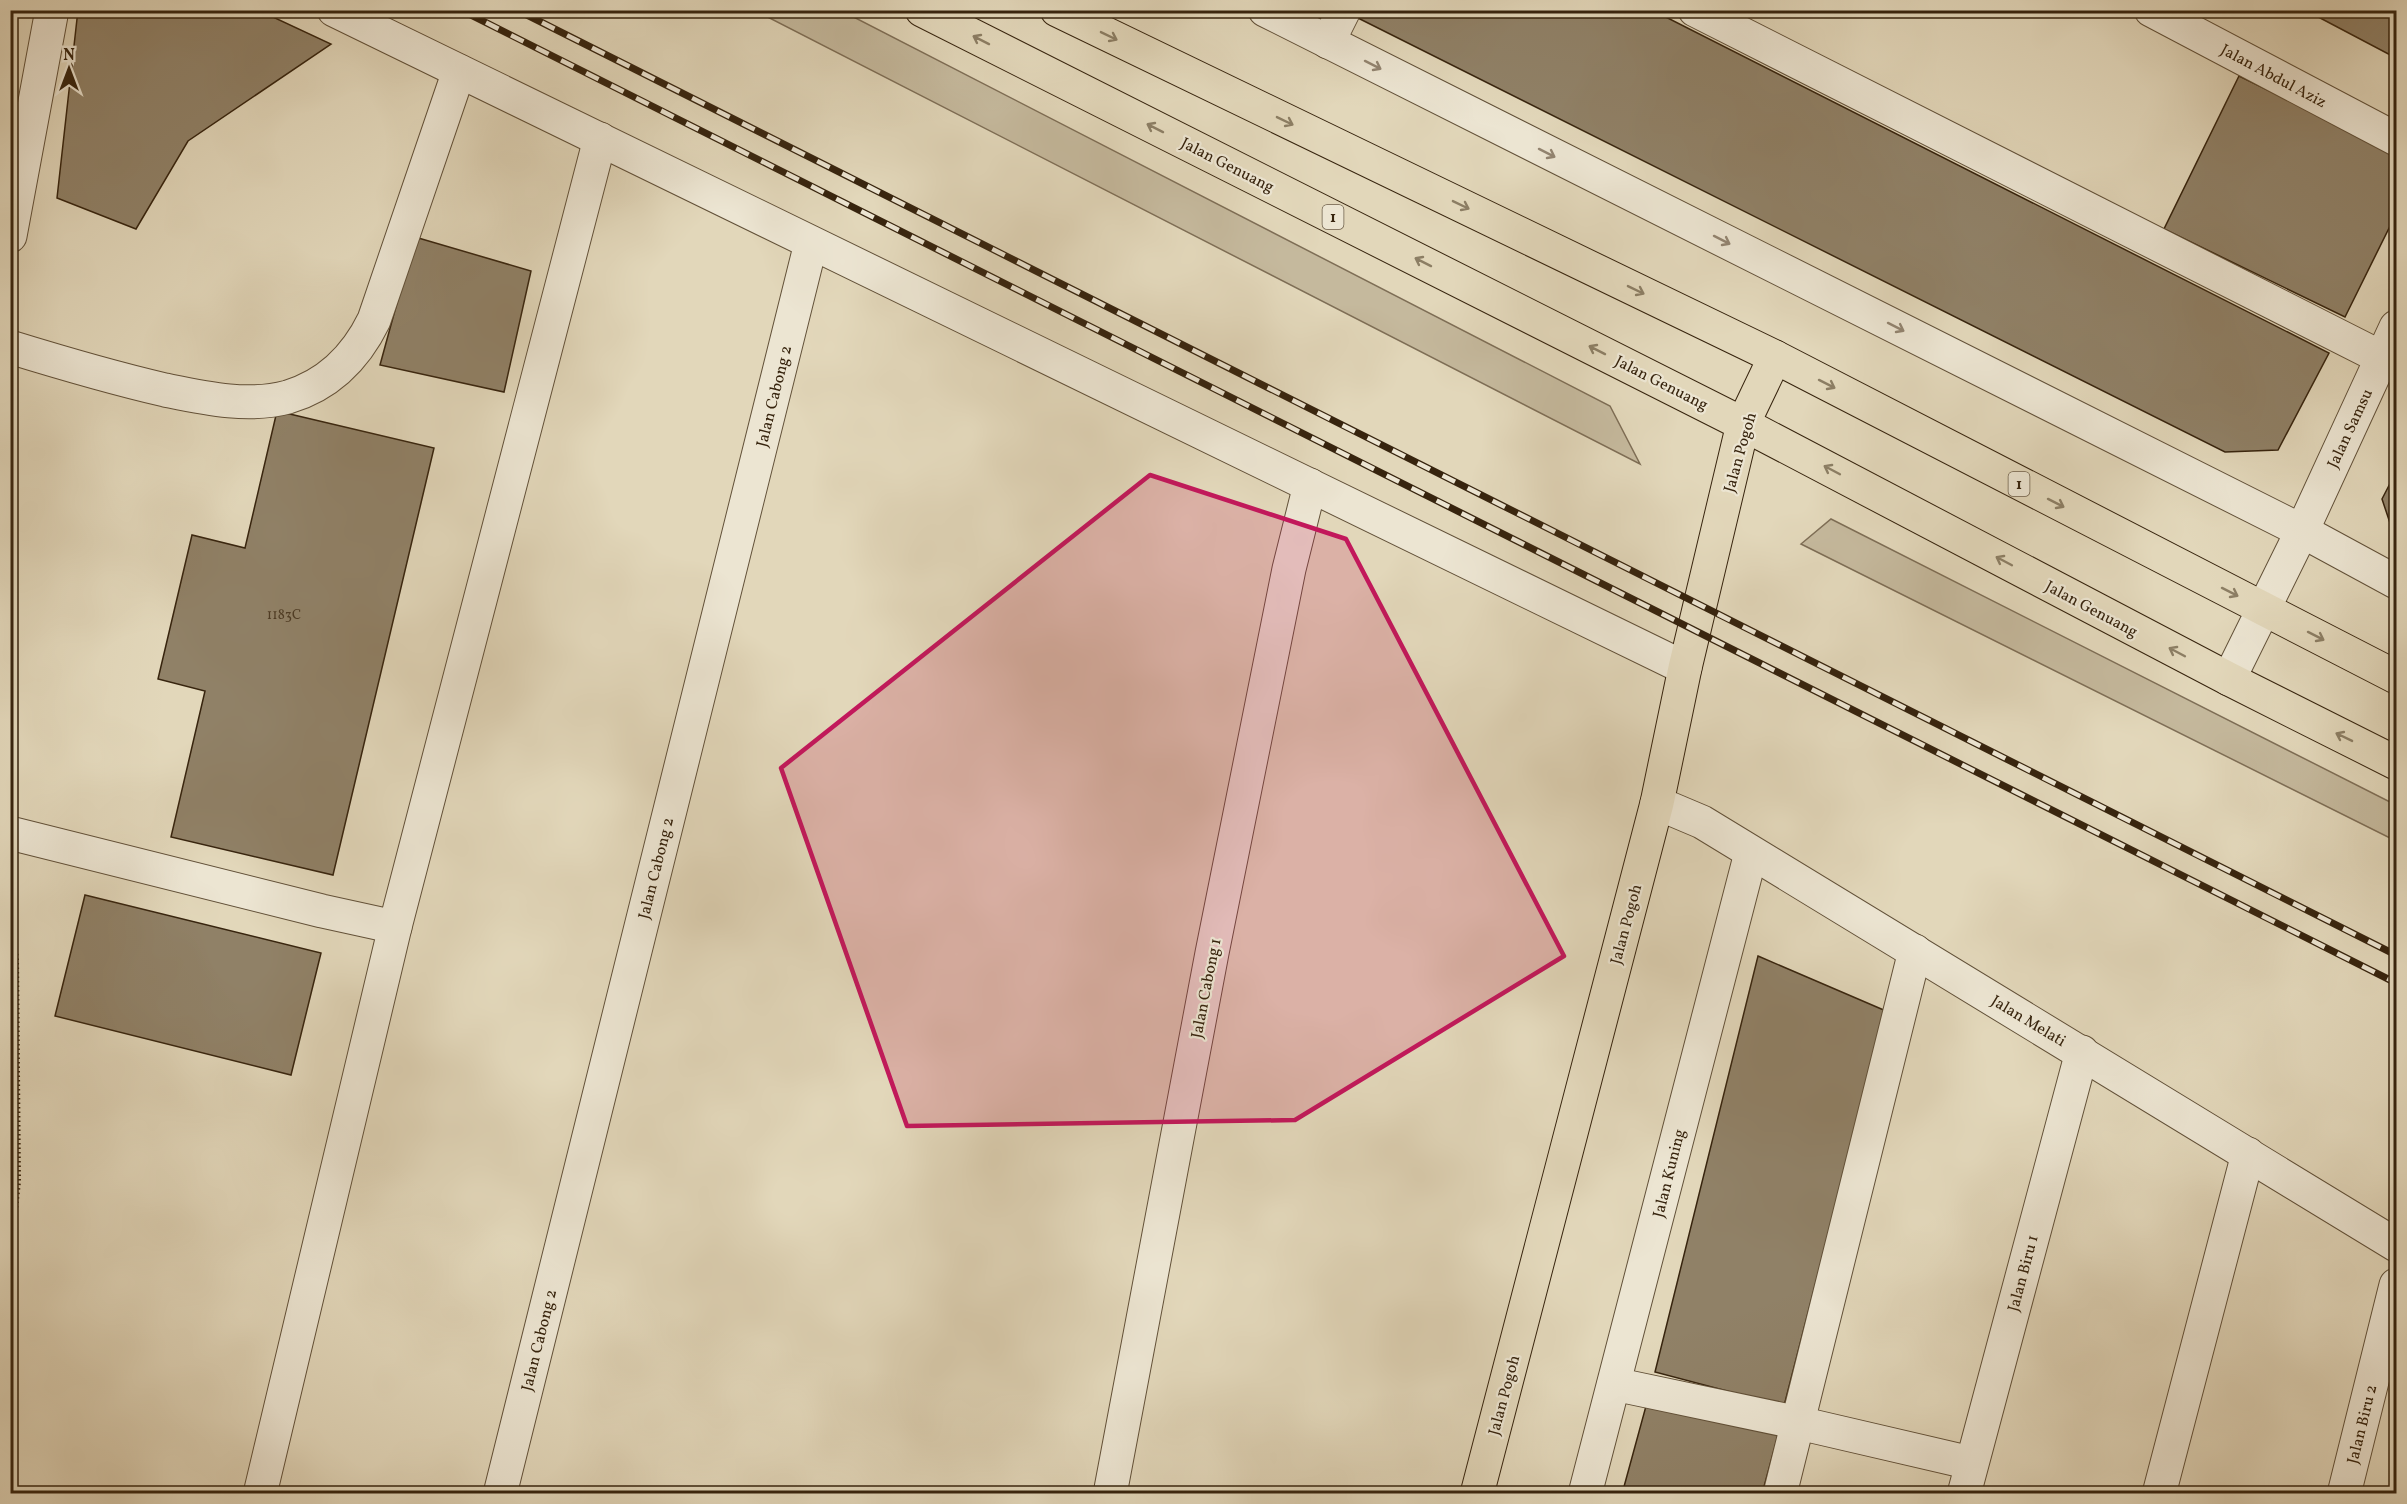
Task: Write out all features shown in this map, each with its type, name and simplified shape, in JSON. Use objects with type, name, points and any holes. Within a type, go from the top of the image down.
[{"type":"main road","name":"Jalan Genuang","points":[[922,10],[1743,424],[2229,680],[2397,763]]},
{"type":"main road","name":"1","points":[[1057,10],[1775,357],[2397,677]]},
{"type":"main road","name":"Jalan Pogoh","points":[[1477,1494],[1657,803],[1685,668],[1743,424],[1775,357]]},
{"type":"street","points":[[10,236],[15,186],[52,10]]},
{"type":"street","points":[[334,10],[1685,668]]},
{"type":"street","points":[[1264,10],[2302,531],[2397,582]]},
{"type":"street","points":[[1328,42],[1344,10]]},
{"type":"street","points":[[1695,10],[2389,361]]},
{"type":"street","name":"Jalan Abdul Aziz","points":[[2151,10],[2397,139]]},
{"type":"street","points":[[10,347],[111,378],[199,397],[244,402],[287,397],[320,382],[343,367],[363,342],[374,320],[459,71]]},
{"type":"street","points":[[260,1494],[395,927],[600,140]]},
{"type":"street","name":"Jalan Cabong 2","points":[[500,1494],[811,243]]},
{"type":"street","name":"Jalan Samsu","points":[[2229,680],[2389,361],[2397,327]]},
{"type":"street","name":"Jalan Cabong 1","points":[[1110,1494],[1214,942],[1289,569],[1310,485]]},
{"type":"street","name":"Jalan Melati","points":[[1657,803],[1702,822],[2397,1245]]},
{"type":"street","points":[[10,833],[395,927]]},
{"type":"street","name":"Jalan Kuning","points":[[1585,1494],[1751,853]]},
{"type":"street","points":[[1780,1494],[1915,951]]},
{"type":"street","name":"Jalan Biru 1","points":[[1967,1478],[2082,1052]]},
{"type":"street","points":[[2159,1494],[2248,1154]]},
{"type":"street","name":"Jalan Biru 2","points":[[2344,1494],[2397,1285]]},
{"type":"street","points":[[1614,1384],[1799,1423],[1967,1478]]},
{"type":"path","points":[[10,905],[17,958],[19,1182],[10,1264]]},
{"type":"highlighted area","points":[[1150,475],[1346,539],[1564,956],[1295,1120],[907,1126],[781,768]]},
{"type":"shaded area","points":[[756,11],[842,11],[1610,406],[1640,464]]},
{"type":"shaded area","points":[[1831,519],[2396,805],[2396,841],[1801,544]]},
{"type":"building","points":[[78,10],[258,10],[331,44],[188,141],[136,229],[57,198]]},
{"type":"building","points":[[1342,10],[1652,10],[2329,353],[2278,450],[2225,452]]},
{"type":"building","points":[[2305,10],[2396,10],[2396,58]]},
{"type":"building","points":[[2239,76],[2396,153],[2396,214],[2345,317],[2164,229]]},
{"type":"building","points":[[415,237],[531,271],[504,392],[380,365]]},
{"type":"building","points":[[277,411],[434,448],[333,875],[171,837],[205,691],[158,679],[192,535],[245,548]]},
{"type":"building","points":[[2396,472],[2396,541],[2382,499]]},
{"type":"building","points":[[85,895],[321,953],[291,1075],[55,1016]]},
{"type":"building","points":[[1758,956],[1886,1011],[1784,1406],[1655,1372]]},
{"type":"building","points":[[1646,1406],[1779,1432],[1762,1494],[1622,1494]]},
{"type":"railway","points":[[461,10],[2396,983]]},
{"type":"railway","points":[[517,10],[2396,955]]}]
